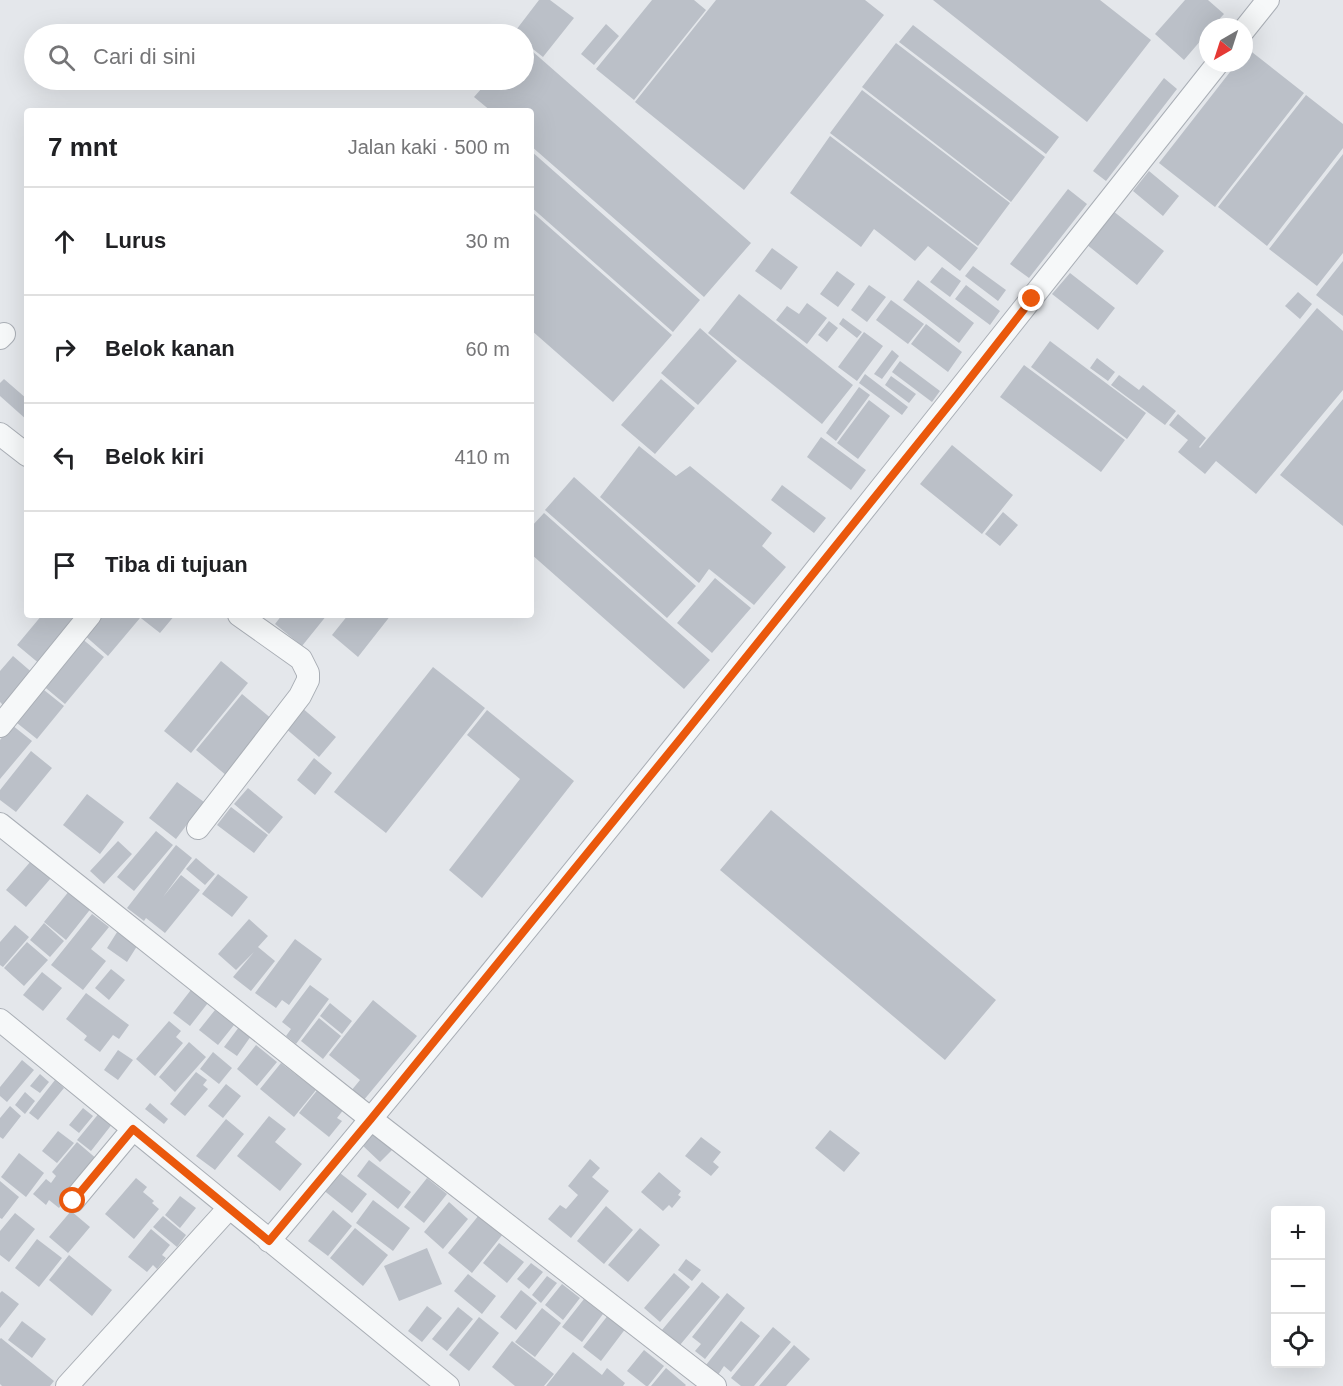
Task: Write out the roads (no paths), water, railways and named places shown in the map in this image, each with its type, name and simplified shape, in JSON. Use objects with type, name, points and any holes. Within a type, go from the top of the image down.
[{"type":"street","points":[[1253,19],[1268,0]]},
{"type":"street","points":[[269,1241],[681,738],[957,395],[1211,72]]},
{"type":"street","points":[[0,434],[24,453]]},
{"type":"street","points":[[0,726],[88,618]]},
{"type":"street","points":[[198,828],[300,696],[308,680],[308,673],[301,659],[243,618]]},
{"type":"street","points":[[0,824],[371,1119],[715,1386]]},
{"type":"street","points":[[2,1025],[448,1386]]},
{"type":"street","points":[[73,1201],[133,1129]]},
{"type":"street","points":[[67,1386],[229,1208]]}]
